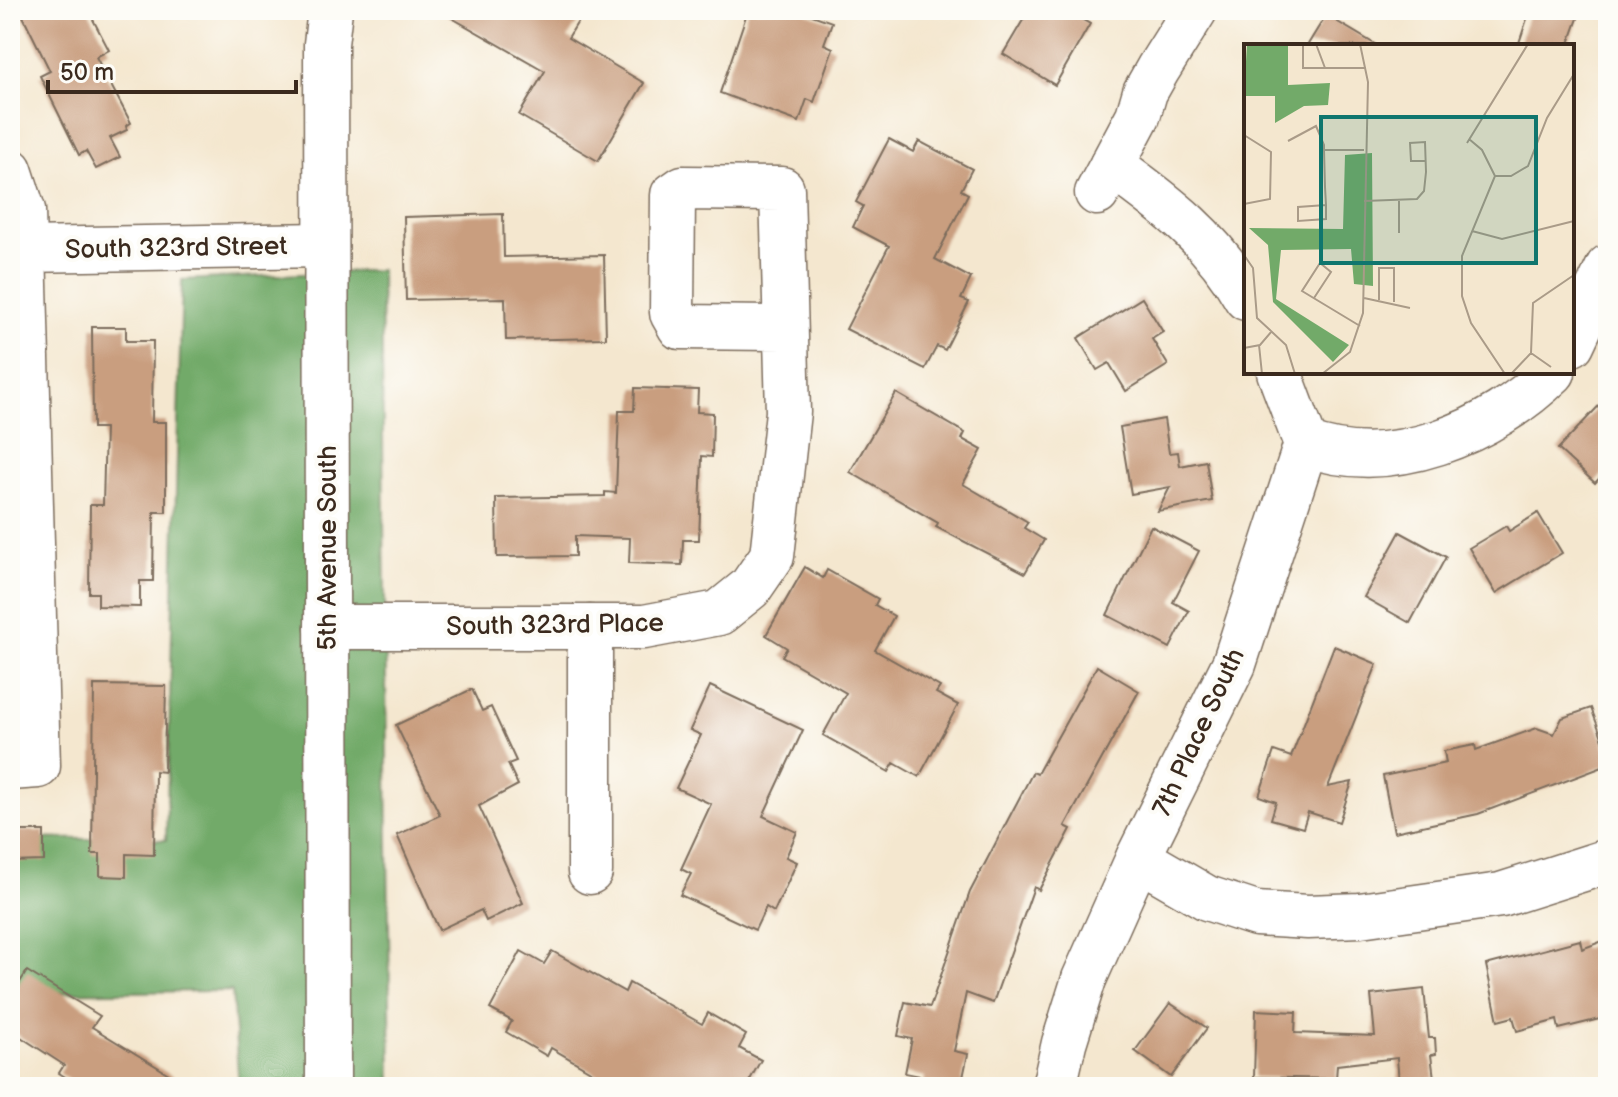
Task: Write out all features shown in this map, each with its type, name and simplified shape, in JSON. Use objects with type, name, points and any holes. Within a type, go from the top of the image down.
[{"type":"street","name":"5th Avenue South","points":[[328,1087],[326,44],[330,10]]},
{"type":"street","points":[[1195,10],[1145,92],[1138,116],[1104,179],[1162,201],[1213,247],[1244,295]]},
{"type":"street","points":[[10,170],[23,210],[25,250],[23,661],[38,766],[10,768]]},
{"type":"street","name":"South 323rd Place","points":[[327,627],[644,627],[719,613],[750,588],[772,556],[788,412],[782,189],[683,188],[673,195],[672,313],[680,327],[785,328]]},
{"type":"street","name":"South 323rd Street","points":[[25,250],[326,245]]},
{"type":"street","points":[[1574,340],[1608,267]]},
{"type":"street","points":[[1280,374],[1306,444],[1328,452],[1358,456],[1395,454],[1428,445],[1501,414],[1530,395],[1551,374]]},
{"type":"street","name":"7th Place South","points":[[1054,1087],[1084,979],[1138,858],[1234,664],[1306,444]]},
{"type":"street","points":[[590,627],[590,872]]},
{"type":"street","points":[[1138,858],[1207,898],[1256,914],[1308,917],[1360,915],[1501,895],[1608,861]]},
{"type":"green space","points":[[381,270],[391,1087],[239,1087],[232,991],[10,993],[10,838],[166,840],[182,280]]},
{"type":"building","points":[[20,10],[88,10],[109,50],[96,57],[131,123],[126,126],[127,130],[110,138],[120,157],[96,169],[86,151],[79,155],[40,76],[50,71]]},
{"type":"building","points":[[438,10],[585,10],[568,38],[644,83],[598,161],[519,115],[545,71]]},
{"type":"building","points":[[748,10],[798,10],[832,22],[824,44],[833,48],[814,102],[807,99],[799,122],[720,93]]},
{"type":"building","points":[[1029,10],[1065,10],[1090,24],[1055,85],[1003,54]]},
{"type":"building","points":[[1530,10],[1581,10],[1569,44],[1519,44]]},
{"type":"building","points":[[1326,15],[1375,44],[1308,44]]},
{"type":"building","points":[[889,139],[913,152],[919,141],[972,169],[961,190],[968,194],[935,259],[971,278],[961,299],[969,302],[945,350],[937,346],[925,369],[846,329],[889,246],[853,227],[863,206],[856,202]]},
{"type":"building","points":[[503,214],[504,257],[604,255],[606,338],[506,340],[505,298],[406,300],[404,217]]},
{"type":"building","points":[[1142,298],[1163,332],[1152,339],[1168,365],[1126,391],[1109,363],[1097,370],[1078,338]]},
{"type":"building","points":[[92,327],[126,327],[126,341],[153,341],[152,422],[166,422],[166,512],[154,512],[153,581],[140,581],[140,607],[98,606],[98,593],[89,593],[90,505],[103,505],[105,428],[93,428]]},
{"type":"building","points":[[635,388],[698,390],[697,412],[713,413],[712,457],[702,456],[699,540],[683,540],[682,565],[629,563],[630,538],[575,536],[575,556],[497,557],[496,498],[605,496],[605,492],[616,493],[619,411],[634,411]]},
{"type":"building","points":[[896,393],[965,433],[962,439],[982,450],[963,484],[1028,522],[1024,528],[1044,540],[1025,573],[936,527],[938,523],[850,472]]},
{"type":"building","points":[[1608,396],[1608,469],[1595,483],[1558,449]]},
{"type":"building","points":[[1164,419],[1169,453],[1178,452],[1180,466],[1206,461],[1212,501],[1158,511],[1170,487],[1131,494],[1120,427]]},
{"type":"building","points":[[1538,513],[1562,553],[1496,593],[1469,548],[1506,526],[1509,531]]},
{"type":"building","points":[[1151,526],[1199,551],[1173,602],[1189,611],[1170,648],[1107,615]]},
{"type":"building","points":[[1400,532],[1446,557],[1410,623],[1364,597]]},
{"type":"building","points":[[805,567],[823,578],[827,570],[878,599],[875,605],[894,616],[875,650],[940,687],[936,693],[958,705],[919,777],[894,763],[889,772],[823,735],[846,693],[782,656],[787,648],[766,635]]},
{"type":"building","points":[[1334,646],[1377,664],[1328,787],[1352,782],[1339,822],[1308,812],[1303,828],[1271,819],[1276,802],[1259,796],[1274,751],[1291,757]]},
{"type":"building","points":[[1097,666],[1139,691],[1065,826],[1071,829],[1039,890],[1034,887],[993,1003],[966,993],[954,1051],[968,1054],[961,1087],[924,1082],[925,1077],[905,1073],[912,1039],[898,1036],[905,1002],[930,1007],[970,892],[1033,772],[1037,774]]},
{"type":"building","points":[[94,685],[166,686],[164,772],[155,771],[154,855],[126,854],[126,877],[100,876],[100,854],[92,854]]},
{"type":"building","points":[[710,686],[803,730],[763,816],[797,832],[786,857],[797,862],[774,912],[766,907],[755,930],[680,895],[691,874],[681,869],[711,804],[676,788],[701,735],[690,730]]},
{"type":"building","points":[[472,689],[482,711],[491,707],[516,761],[508,764],[518,785],[479,806],[523,903],[486,921],[481,910],[439,930],[397,835],[440,815],[396,725]]},
{"type":"building","points":[[1591,708],[1608,753],[1608,765],[1478,814],[1394,832],[1383,776],[1446,763],[1444,751],[1475,745],[1476,750],[1537,728],[1554,734],[1562,718]]},
{"type":"building","points":[[10,831],[44,831],[44,861],[10,862]]},
{"type":"building","points":[[1608,939],[1608,1017],[1559,1029],[1557,1020],[1517,1031],[1513,1017],[1498,1021],[1486,965],[1580,940],[1582,949]]},
{"type":"building","points":[[521,951],[544,964],[552,951],[625,992],[629,983],[702,1024],[708,1013],[746,1035],[739,1048],[761,1060],[746,1087],[649,1087],[630,1076],[624,1087],[618,1087],[551,1048],[547,1056],[506,1032],[512,1021],[490,1009]]},
{"type":"building","points":[[27,971],[100,1016],[92,1027],[190,1087],[81,1087],[59,1073],[64,1065],[10,1030],[10,998]]},
{"type":"building","points":[[1424,989],[1429,1038],[1435,1038],[1436,1054],[1431,1055],[1434,1078],[1399,1082],[1397,1058],[1337,1065],[1336,1079],[1254,1077],[1256,1010],[1296,1012],[1295,1033],[1375,1036],[1371,995]]},
{"type":"building","points":[[1170,1003],[1207,1028],[1171,1077],[1135,1051]]}]
